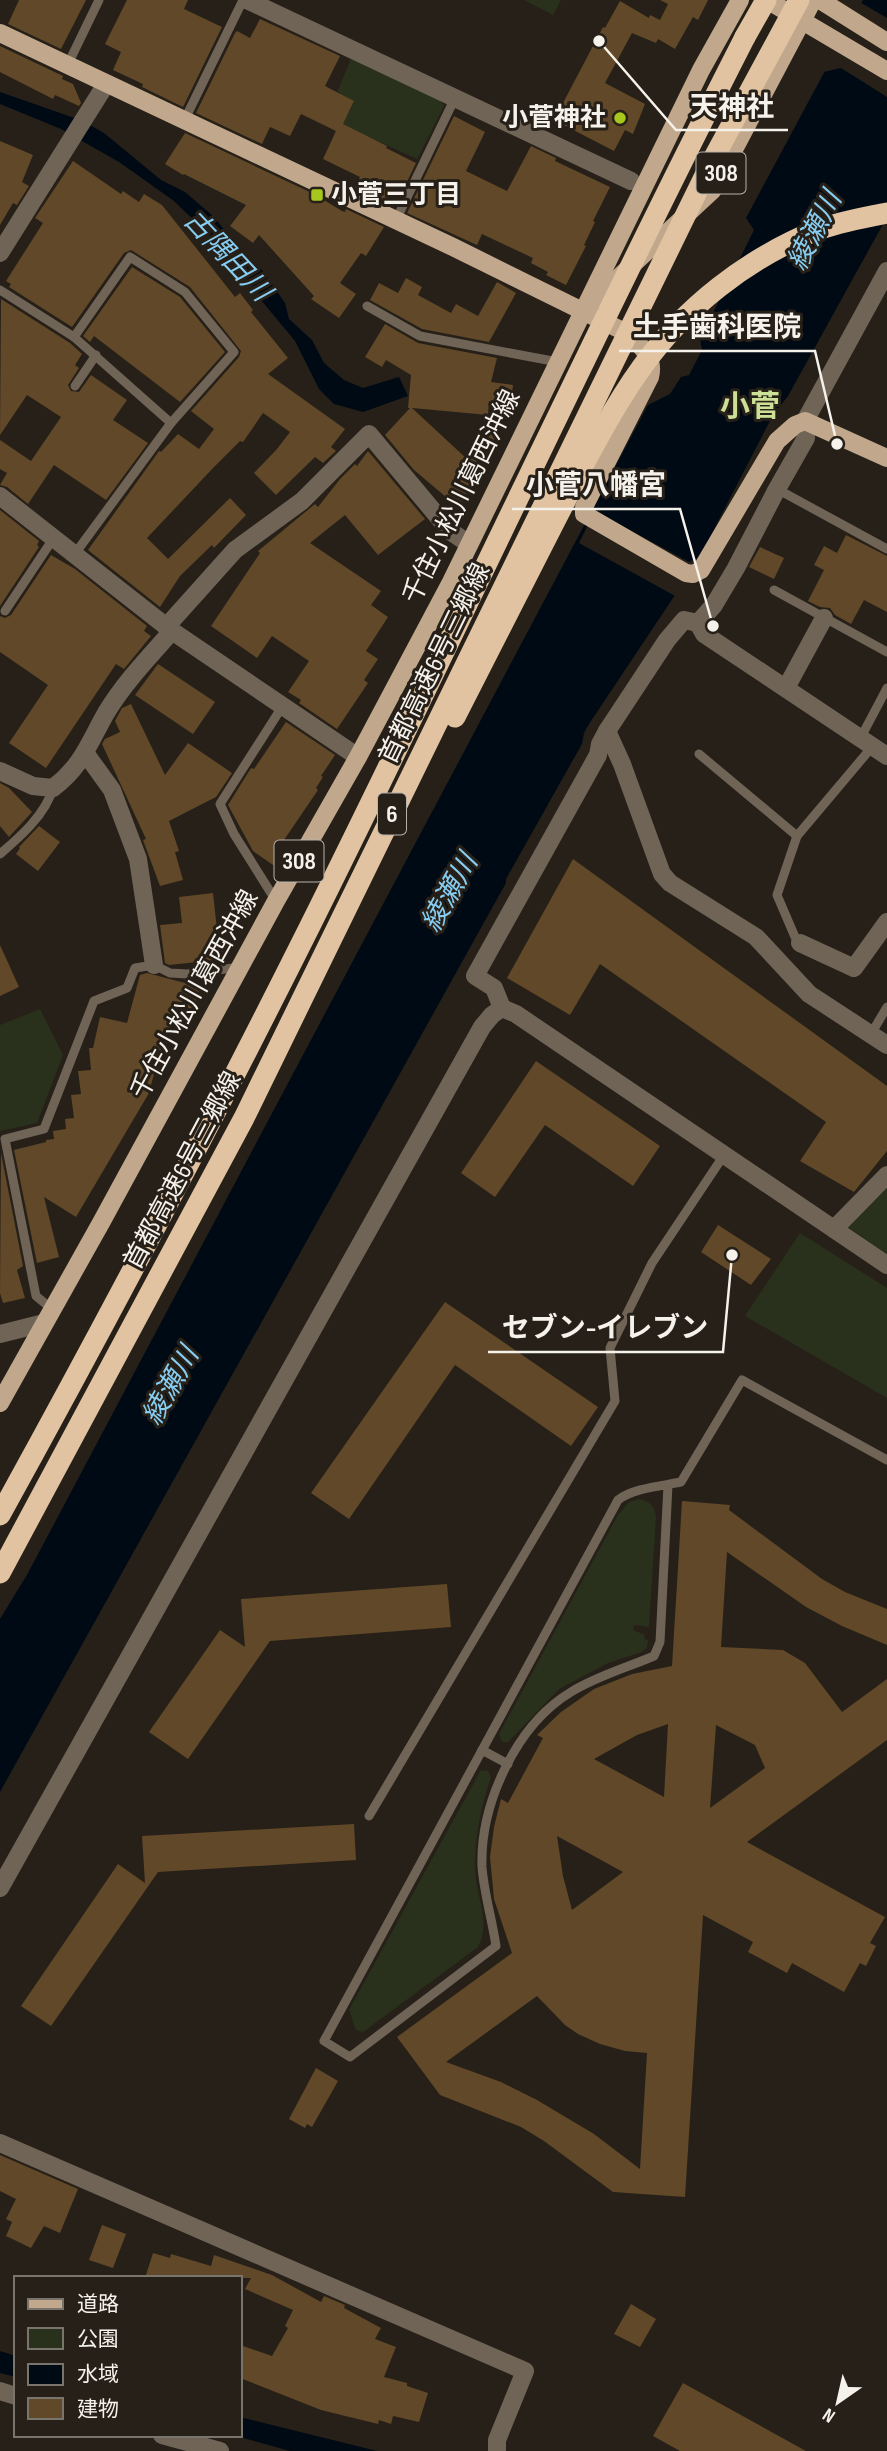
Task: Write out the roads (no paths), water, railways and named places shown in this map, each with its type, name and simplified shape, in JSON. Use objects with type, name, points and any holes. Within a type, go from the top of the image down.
[{"type":"highway","name":"首都高速6号三郷線","points":[[0,1515],[310,926],[629,268],[766,0]]},
{"type":"highway","name":"首都高速6号三郷線","points":[[0,1573],[244,1118],[707,172],[800,10]]},
{"type":"highway","points":[[310,926],[609,397],[662,324],[734,263],[772,240],[815,220],[887,202]]},
{"type":"highway","points":[[244,1118],[336,953],[593,448],[643,366],[668,335],[702,301],[740,272],[776,250],[816,231],[887,213]]},
{"type":"main road","name":"千住小松川葛西沖線","points":[[0,1403],[358,757],[469,544],[701,70],[740,0]]},
{"type":"main road","points":[[766,0],[800,10],[818,30],[887,71]]},
{"type":"main road","name":"千住小松川葛西沖線","points":[[583,311],[712,191],[800,10],[813,0]]},
{"type":"main road","points":[[826,3],[887,42]]},
{"type":"main road","points":[[0,33],[396,220],[629,334],[647,353],[653,368],[584,507],[584,514],[686,573],[693,574],[701,570],[777,441],[787,431],[805,421],[887,458]]},
{"type":"street","points":[[245,0],[631,181]]},
{"type":"street","points":[[1,250],[106,84]]},
{"type":"street","points":[[698,623],[714,606],[806,438],[805,421],[887,271]]},
{"type":"street","points":[[0,771],[33,786],[53,788],[70,775],[86,754],[107,711],[169,629],[235,550],[302,501],[369,434],[450,531],[469,544]]},
{"type":"street","points":[[0,496],[169,629],[358,757]]},
{"type":"street","points":[[786,688],[824,618]]},
{"type":"street","points":[[698,623],[684,621],[667,640],[607,731],[598,754],[475,976],[494,988],[502,1008],[516,1014],[887,1265]]},
{"type":"street","points":[[698,623],[704,634],[873,747]]},
{"type":"street","points":[[607,731],[622,764],[662,874],[670,883],[756,937],[809,993],[887,1045]]},
{"type":"street","points":[[86,754],[112,790],[138,859],[154,965]]},
{"type":"street","points":[[788,968],[798,940],[855,968],[887,922]]},
{"type":"street","points":[[0,1888],[482,1027],[502,1008]]},
{"type":"street","points":[[834,1229],[887,1175]]},
{"type":"street","points":[[0,1334],[48,1316]]},
{"type":"street","points":[[0,2143],[525,2371],[497,2440],[496,2451]]},
{"type":"street","points":[[169,2437],[220,2451]]},
{"type":"lane","points":[[68,64],[99,0]]},
{"type":"lane","points":[[184,121],[245,0]]},
{"type":"lane","points":[[396,220],[455,98]]},
{"type":"lane","points":[[74,337],[130,257],[185,292],[234,352],[171,423],[74,556]]},
{"type":"lane","points":[[0,290],[74,337],[171,423]]},
{"type":"lane","points":[[367,306],[420,336],[558,362]]},
{"type":"lane","points":[[75,386],[96,355]]},
{"type":"lane","points":[[777,489],[887,549]]},
{"type":"lane","points":[[5,611],[53,539]]},
{"type":"lane","points":[[774,590],[887,652]]},
{"type":"lane","points":[[798,940],[776,895],[797,836],[873,747],[887,688]]},
{"type":"lane","points":[[276,901],[233,834],[220,804],[282,707]]},
{"type":"lane","points":[[699,754],[797,836]]},
{"type":"lane","points":[[0,854],[50,801],[53,788]]},
{"type":"lane","points":[[48,1316],[36,1296],[5,1139],[44,1129],[94,1001],[127,988],[135,968],[154,965],[170,972],[187,974],[240,967]]},
{"type":"lane","points":[[870,1034],[887,1007]]},
{"type":"lane","points":[[369,1816],[615,1401],[610,1348],[652,1263],[724,1155]]},
{"type":"lane","points":[[668,1485],[660,1642],[654,1656],[611,1671],[568,1693],[527,1732],[500,1777],[485,1822],[484,1842],[484,1884],[496,1946],[350,2057],[324,2041],[618,1500],[624,1495],[681,1482],[742,1380],[887,1460]]},
{"type":"lane","points":[[482,1750],[508,1764]]},
{"type":"water","name":"綾瀬川","points":[[863,0],[887,0],[887,217],[788,396],[773,415],[697,562],[589,724],[582,744],[506,883],[0,1792],[0,1619],[28,1573],[648,405],[670,394],[681,377],[689,375],[702,350],[700,339],[754,230],[746,218]]},
{"type":"water","points":[[0,92],[83,121],[104,133],[161,180],[185,192],[213,216],[253,264],[262,270],[285,303],[289,319],[312,340],[324,363],[344,380],[363,388],[399,377],[408,396],[363,412],[334,404],[319,389],[295,341],[261,300],[264,294],[257,286],[251,285],[206,232],[174,201],[119,162],[61,129],[0,104]]},
{"type":"water","points":[[0,2351],[14,2355],[14,2376],[0,2373]]},
{"type":"water","points":[[242,2417],[377,2451],[290,2451],[239,2437],[242,2437]]},
{"type":"waterway","name":"古隅田川","points":[[251,280],[267,298]]},
{"type":"place","name":"天神社","points":[[599,41]]},
{"type":"place","name":"小菅神社","points":[[620,118]]},
{"type":"place","name":"小菅三丁目","points":[[317,195]]},
{"type":"place","name":"土手歯科医院","points":[[837,444]]},
{"type":"place","name":"小菅八幡宮","points":[[713,626]]},
{"type":"place","name":"セブン-イレブン","points":[[732,1255]]},
{"type":"district","name":"小菅","points":[[750,407]]}]
